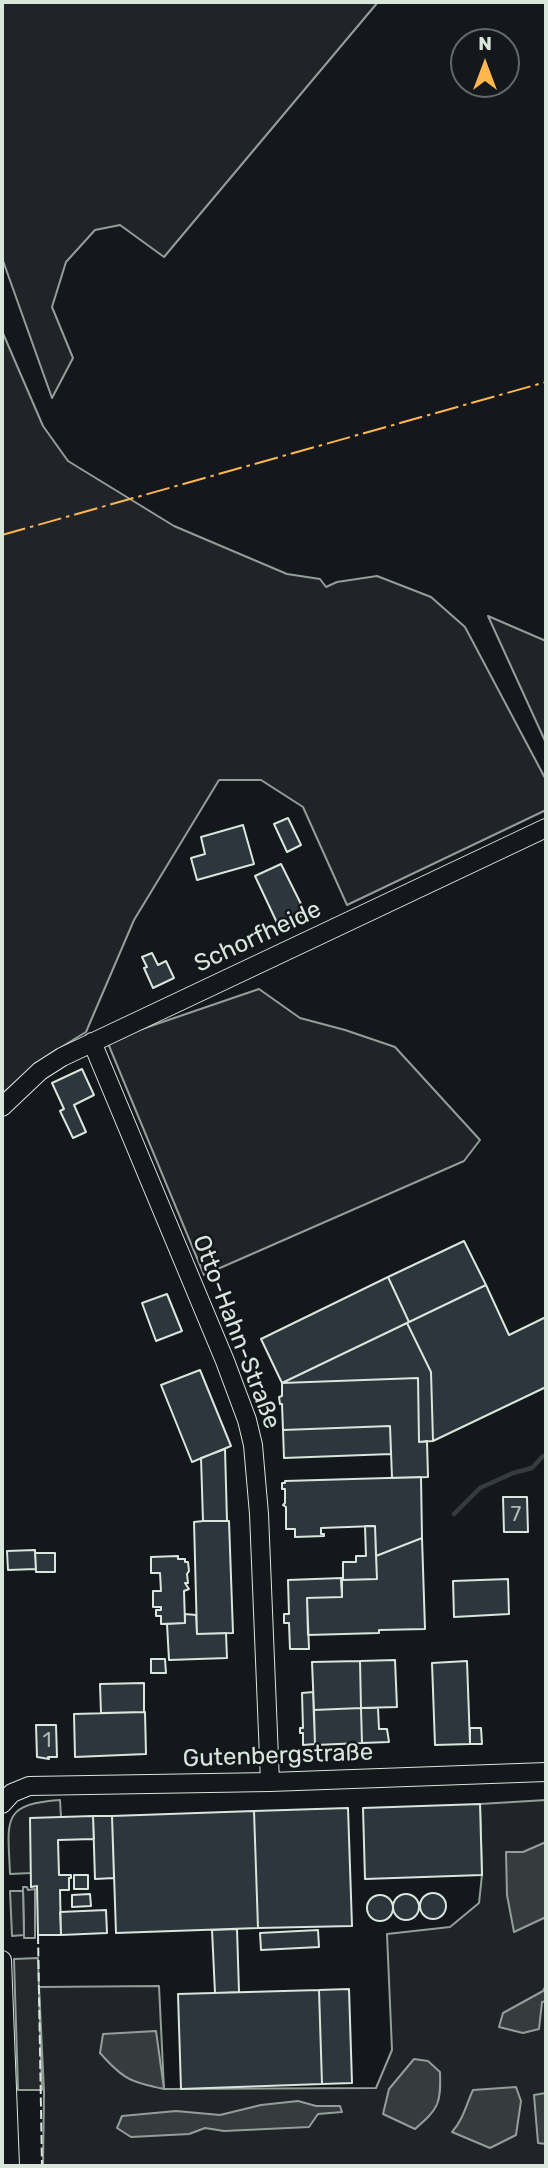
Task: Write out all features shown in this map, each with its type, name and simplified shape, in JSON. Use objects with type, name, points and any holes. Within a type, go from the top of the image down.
[{"type":"street","name":"Schorfheide","points":[[2,1107],[40,1071],[62,1057],[546,828]]},
{"type":"street","name":"Otto-Hahn-Straße","points":[[92,1042],[222,1352],[238,1393],[253,1445],[259,1514],[270,1782]]},
{"type":"street","name":"Gutenbergstraße","points":[[7,1799],[29,1786],[270,1782],[546,1772]]},
{"type":"street","points":[[2,1960],[10,2166]]},
{"type":"shaded area","points":[[2,2],[378,2],[164,257],[120,225],[95,230],[66,262],[52,307],[73,358],[52,398],[2,258]]},
{"type":"shaded area","points":[[2,331],[43,426],[68,461],[174,526],[287,574],[320,579],[326,587],[337,582],[377,576],[431,597],[465,627],[545,778],[546,810],[347,905],[303,807],[261,780],[219,780],[134,920],[86,1032],[50,1054],[2,1094]]},
{"type":"shaded area","points":[[488,616],[546,641],[546,743]]},
{"type":"shaded area","points":[[259,989],[300,1018],[395,1047],[480,1140],[464,1161],[204,1275],[107,1041]]},
{"type":"shaded area","points":[[60,1800],[61,1817],[31,1873],[10,1874],[9,1828],[17,1811],[41,1802]]},
{"type":"shaded area","points":[[546,1800],[546,2166],[43,2166],[44,2092],[39,1987],[159,1986],[164,2089],[376,2088],[392,2050],[387,1934],[450,1927],[479,1903],[482,1875],[480,1804]]},
{"type":"shaded area","points":[[546,1842],[546,1917],[514,1932],[507,1895],[506,1852],[523,1852]]},
{"type":"shaded area","points":[[23,1887],[28,1890],[35,1889],[35,1938],[24,1938]]},
{"type":"shaded area","points":[[10,1891],[23,1891],[24,1935],[12,1936]]},
{"type":"shaded area","points":[[38,1958],[42,2090],[18,2090],[14,1959]]},
{"type":"shaded area","points":[[546,1985],[546,2001],[542,2002],[539,2029],[523,2033],[499,2027],[503,2013],[543,1991]]},
{"type":"shaded area","points":[[156,2031],[164,2089],[128,2078],[100,2053],[103,2034]]},
{"type":"shaded area","points":[[414,2059],[428,2061],[440,2072],[437,2105],[415,2129],[383,2114],[389,2089]]},
{"type":"shaded area","points":[[516,2087],[521,2101],[516,2135],[490,2148],[452,2132],[462,2117],[473,2090]]},
{"type":"shaded area","points":[[546,2093],[546,2144],[538,2143],[534,2095]]},
{"type":"shaded area","points":[[298,2101],[316,2106],[340,2106],[342,2112],[318,2114],[309,2127],[224,2131],[205,2128],[189,2134],[131,2137],[117,2128],[122,2116],[176,2111],[220,2115],[261,2105]]},
{"type":"building","points":[[288,818],[301,845],[287,852],[274,824]]},
{"type":"building","points":[[243,825],[254,864],[197,880],[191,858],[205,854],[201,837]]},
{"type":"building","points":[[281,864],[306,914],[279,927],[255,876]]},
{"type":"building","points":[[152,953],[158,965],[166,961],[174,978],[153,988],[142,957]]},
{"type":"building","points":[[82,1069],[94,1095],[74,1105],[86,1132],[73,1138],[60,1111],[64,1109],[52,1083]]},
{"type":"building","points":[[464,1241],[486,1285],[409,1322],[388,1277]]},
{"type":"building","points":[[388,1277],[409,1322],[282,1383],[261,1339]]},
{"type":"building","points":[[486,1285],[509,1335],[546,1317],[546,1387],[433,1441],[431,1372],[407,1323]]},
{"type":"building","points":[[167,1294],[182,1331],[156,1341],[142,1303]]},
{"type":"building","points":[[407,1323],[431,1372],[433,1441],[419,1442],[418,1378],[282,1383]]},
{"type":"building","points":[[200,1370],[231,1446],[192,1462],[161,1385]]},
{"type":"building","points":[[418,1378],[419,1442],[427,1441],[428,1477],[392,1478],[390,1426],[283,1430],[282,1404],[279,1397],[282,1396],[282,1383]]},
{"type":"building","points":[[390,1426],[391,1454],[284,1458],[283,1430]]},
{"type":"building","points":[[225,1449],[227,1521],[203,1521],[201,1458]]},
{"type":"building","points":[[421,1477],[422,1538],[376,1556],[375,1526],[321,1528],[321,1534],[324,1536],[295,1537],[295,1529],[286,1529],[286,1507],[283,1505],[285,1489],[282,1489],[282,1483],[285,1481]]},
{"type":"building","points":[[503,1497],[527,1497],[528,1532],[504,1532]]},
{"type":"building","points":[[229,1521],[233,1633],[197,1634],[194,1522]]},
{"type":"building","points":[[365,1526],[375,1526],[377,1579],[343,1580],[343,1562],[356,1562],[356,1556],[366,1556]]},
{"type":"building","points":[[422,1538],[425,1629],[308,1635],[307,1598],[342,1597],[341,1580],[377,1579],[376,1556]]},
{"type":"building","points":[[35,1550],[36,1569],[8,1570],[7,1551]]},
{"type":"building","points":[[35,1553],[55,1553],[55,1572],[36,1572]]},
{"type":"building","points":[[178,1556],[178,1559],[188,1562],[189,1571],[188,1583],[185,1583],[189,1589],[184,1591],[185,1623],[161,1624],[161,1616],[156,1616],[156,1610],[161,1610],[161,1607],[153,1607],[153,1591],[161,1591],[160,1573],[151,1573],[151,1557]]},
{"type":"building","points":[[342,1578],[342,1597],[307,1598],[309,1649],[290,1649],[289,1623],[284,1623],[284,1614],[289,1614],[288,1580]]},
{"type":"building","points":[[508,1579],[509,1614],[454,1617],[453,1581]]},
{"type":"building","points":[[185,1614],[196,1615],[197,1634],[226,1633],[227,1658],[169,1660],[167,1624],[185,1623]]},
{"type":"building","points":[[151,1659],[165,1659],[166,1673],[151,1673]]},
{"type":"building","points":[[395,1660],[397,1707],[361,1708],[360,1661]]},
{"type":"building","points":[[360,1661],[361,1708],[314,1710],[312,1662]]},
{"type":"building","points":[[467,1661],[470,1744],[435,1745],[432,1663]]},
{"type":"building","points":[[144,1683],[144,1712],[101,1713],[100,1684]]},
{"type":"building","points":[[313,1692],[315,1744],[303,1745],[303,1733],[300,1733],[300,1728],[303,1728],[302,1693]]},
{"type":"building","points":[[361,1708],[362,1743],[315,1745],[314,1710]]},
{"type":"building","points":[[361,1708],[378,1708],[379,1729],[387,1729],[389,1742],[362,1743]]},
{"type":"building","points":[[145,1712],[146,1754],[75,1757],[74,1714]]},
{"type":"building","points":[[36,1725],[56,1725],[57,1757],[37,1757]]},
{"type":"building","points":[[470,1728],[481,1728],[482,1744],[470,1744]]},
{"type":"building","points":[[480,1804],[482,1875],[365,1879],[363,1808]]},
{"type":"building","points":[[348,1808],[352,1926],[258,1928],[254,1811]]},
{"type":"building","points":[[254,1811],[258,1928],[116,1933],[112,1816]]},
{"type":"building","points":[[93,1816],[94,1839],[58,1840],[59,1875],[71,1875],[69,1890],[60,1890],[61,1935],[38,1935],[37,1886],[31,1887],[30,1818]]},
{"type":"building","points":[[93,1816],[112,1816],[114,1878],[95,1879]]},
{"type":"building","points":[[74,1875],[88,1875],[88,1889],[74,1889]]},
{"type":"building","points":[[433,1893],[442,1897],[446,1906],[442,1915],[433,1919],[424,1915],[420,1906],[424,1897]]},
{"type":"building","points":[[90,1894],[91,1906],[72,1907],[72,1895]]},
{"type":"building","points":[[406,1894],[415,1898],[419,1907],[415,1916],[406,1920],[397,1916],[393,1907],[397,1898]]},
{"type":"building","points":[[380,1895],[389,1899],[393,1908],[389,1917],[380,1921],[371,1917],[367,1908],[371,1899]]},
{"type":"building","points":[[106,1910],[107,1933],[61,1935],[60,1912]]},
{"type":"building","points":[[237,1929],[239,1992],[215,1993],[212,1930]]},
{"type":"building","points":[[318,1930],[319,1947],[261,1950],[260,1933]]},
{"type":"building","points":[[349,1989],[352,2083],[322,2084],[319,1990]]},
{"type":"building","points":[[319,1990],[322,2084],[181,2089],[178,1994]]},
{"type":"waterway","points":[[454,1514],[480,1488],[513,1473],[532,1468],[546,1455]]},
{"type":"fence","points":[[38,1935],[42,2166]]},
{"type":"power","points":[[2,535],[546,382]]}]
